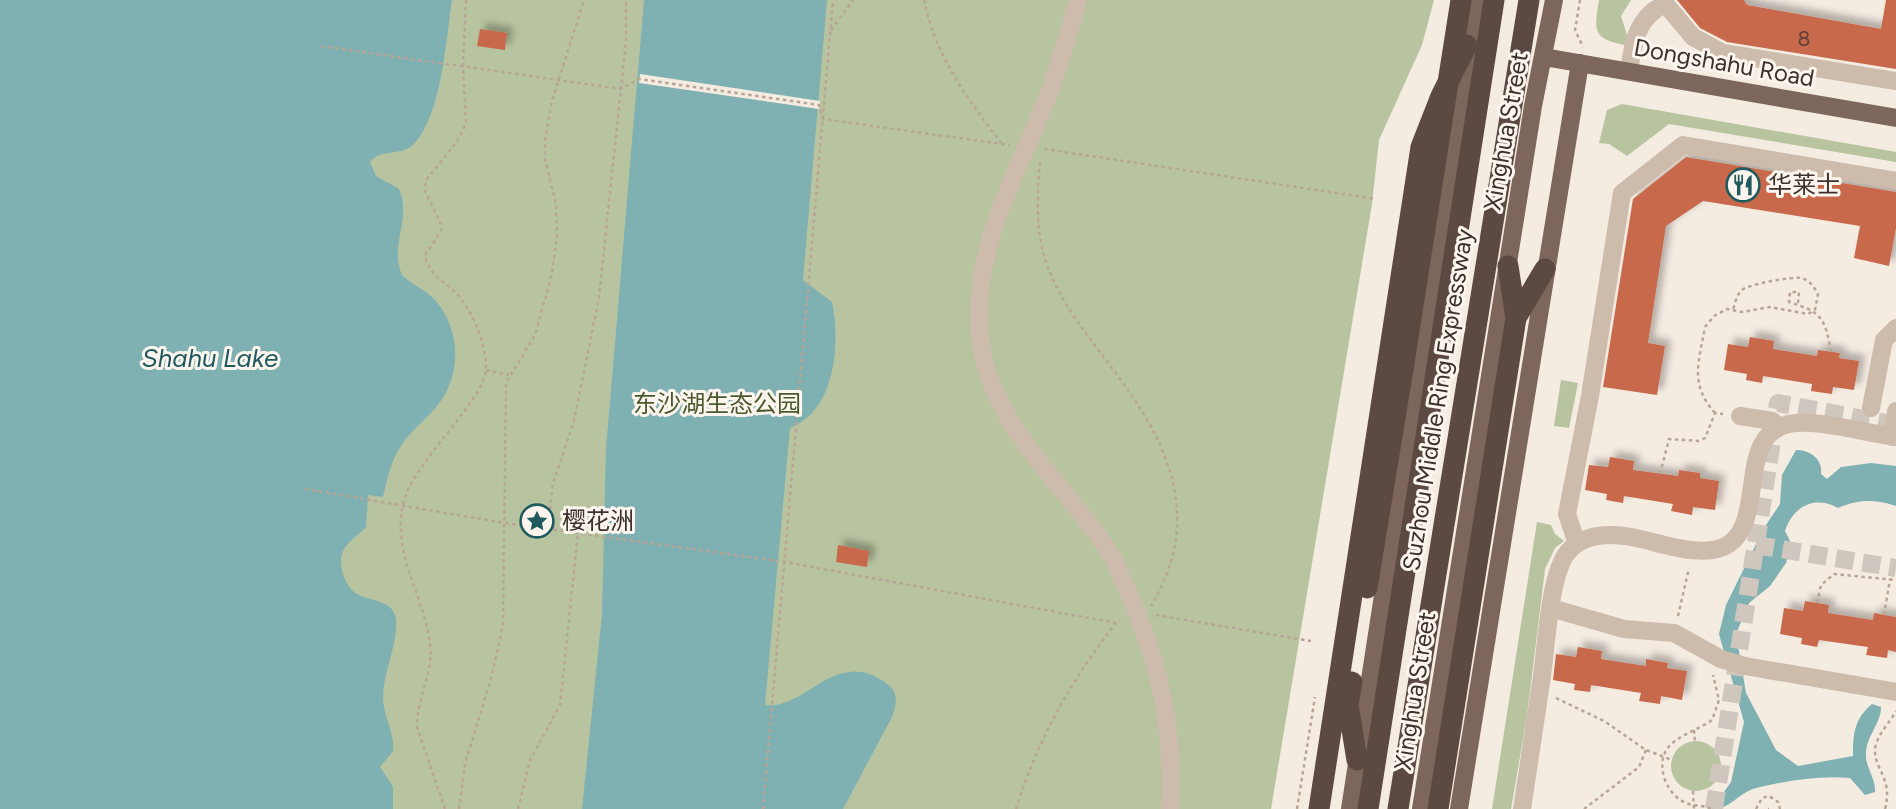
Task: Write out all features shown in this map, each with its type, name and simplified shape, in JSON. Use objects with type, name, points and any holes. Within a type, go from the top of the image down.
[{"type":"highway","points":[[1357,760],[1348,705],[1461,0]]},
{"type":"highway","name":"Suzhou Middle Ring Expressway","points":[[1368,809],[1494,0]]},
{"type":"highway","name":"Suzhou Middle Ring Expressway","points":[[1398,809],[1529,0]]},
{"type":"highway","points":[[1319,809],[1421,147],[1441,96],[1467,45]]},
{"type":"highway","points":[[1438,809],[1516,318],[1507,266]]},
{"type":"highway","points":[[1516,318],[1545,269]]},
{"type":"main road","name":"Xinghua Street","points":[[1350,809],[1475,0]]},
{"type":"main road","name":"Xinghua Street","points":[[1421,809],[1507,266],[1554,0]]},
{"type":"main road","name":"Dongshahu Road","points":[[1544,57],[1896,118]]},
{"type":"main road","points":[[1459,809],[1580,63]]},
{"type":"street","points":[[1078,0],[1048,97],[995,222],[985,259],[978,323],[984,358],[996,398],[1029,452],[1091,525],[1113,558],[1136,611],[1159,672],[1165,704],[1171,783],[1170,809]]},
{"type":"street","points":[[1629,71],[1641,24],[1647,12],[1663,2],[1693,37],[1723,53],[1896,81]]},
{"type":"street","points":[[1577,544],[1567,514],[1622,193],[1683,145],[1896,181]]},
{"type":"street","points":[[1894,437],[1882,410],[1887,351],[1896,330]]},
{"type":"street","points":[[1740,416],[1772,421],[1780,427]]},
{"type":"street","points":[[1522,809],[1551,608],[1563,560],[1577,544],[1604,534],[1706,551],[1726,545],[1745,523],[1759,450],[1763,442],[1780,427],[1799,423],[1894,437]]},
{"type":"street","points":[[1551,608],[1611,626],[1674,633],[1716,657],[1745,666],[1896,692]]},
{"type":"path","points":[[445,809],[417,727],[431,660],[430,642],[401,543],[402,506],[419,470],[479,389],[486,370],[478,330],[461,298],[430,269],[425,255],[441,231],[425,191],[426,180],[456,143],[466,124],[463,66],[466,0]]},
{"type":"path","points":[[459,809],[466,764],[492,675],[503,625],[505,400],[509,375],[535,335],[551,274],[557,235],[556,204],[545,159],[545,139],[584,0]]},
{"type":"path","points":[[554,530],[550,511],[553,483],[573,421],[599,297],[621,89],[626,0]]},
{"type":"path","points":[[763,809],[833,0]]},
{"type":"path","points":[[831,30],[853,0]]},
{"type":"path","points":[[924,0],[934,38],[946,65],[1001,144]]},
{"type":"path","points":[[321,46],[621,89],[639,79],[819,105],[823,119]]},
{"type":"path","points":[[823,119],[1025,147]]},
{"type":"path","points":[[1016,809],[1030,766],[1052,718],[1082,668],[1116,622],[1136,611],[1149,609],[1161,588],[1177,544],[1179,517],[1172,473],[1138,404],[1084,331],[1047,266],[1038,225],[1042,149],[1376,199]]},
{"type":"path","points":[[1732,310],[1740,291],[1751,285],[1777,282],[1789,277],[1801,278],[1811,283],[1818,293],[1815,310]]},
{"type":"path","points":[[1798,303],[1815,310],[1827,328],[1831,352]]},
{"type":"path","points":[[1740,416],[1716,412],[1700,394],[1698,368],[1705,327],[1714,316],[1732,310],[1770,307],[1799,315],[1815,310]]},
{"type":"path","points":[[486,370],[509,375]]},
{"type":"path","points":[[1660,474],[1669,439],[1705,438],[1716,412]]},
{"type":"path","points":[[305,489],[505,523],[785,562],[1116,622]]},
{"type":"path","points":[[517,809],[530,760],[560,705],[578,533]]},
{"type":"path","points":[[1674,633],[1689,568]]},
{"type":"path","points":[[1817,603],[1821,586],[1834,574],[1896,580]]},
{"type":"path","points":[[1884,615],[1890,579]]},
{"type":"path","points":[[1136,611],[1311,641]]},
{"type":"path","points":[[1711,809],[1693,807],[1671,791],[1663,773],[1664,758],[1669,745],[1681,735],[1712,720],[1716,712],[1716,657]]},
{"type":"path","points":[[1548,693],[1604,722],[1646,750],[1672,760]]},
{"type":"path","points":[[1885,809],[1887,782],[1878,765],[1875,750],[1880,734],[1896,710]]},
{"type":"path","points":[[1695,730],[1695,742]]},
{"type":"path","points":[[1584,809],[1639,767],[1646,750]]},
{"type":"path","points":[[1693,791],[1693,807]]},
{"type":"path","points":[[1756,809],[1759,800],[1769,796],[1778,802],[1780,809]]},
{"type":"green space","name":"东沙湖生态公园","points":[[0,0],[1434,0],[1422,45],[1379,140],[1372,204],[1271,809],[0,809]]},
{"type":"green space","points":[[1599,0],[1631,0],[1621,16],[1627,35],[1625,45],[1606,40],[1598,32],[1596,19]]},
{"type":"green space","points":[[1622,104],[1896,152],[1896,162],[1669,124],[1627,156],[1609,144],[1599,143],[1607,110]]},
{"type":"green space","points":[[1561,380],[1578,383],[1569,428],[1554,426]]},
{"type":"green space","points":[[1537,522],[1551,525],[1555,534],[1564,541],[1555,548],[1545,569],[1527,716],[1511,809],[1492,809]]},
{"type":"green space","points":[[1696,741],[1713,749],[1721,766],[1713,783],[1696,791],[1679,783],[1671,766],[1679,749]]},
{"type":"water","name":"Shahu Lake","points":[[0,0],[452,0],[437,97],[423,132],[408,148],[379,155],[370,162],[376,176],[399,189],[403,211],[398,253],[402,275],[432,297],[444,313],[454,339],[454,368],[445,394],[433,411],[409,435],[398,452],[383,497],[368,495],[366,527],[348,544],[341,556],[343,575],[353,591],[391,608],[396,619],[395,639],[383,698],[393,751],[380,767],[393,787],[393,809],[0,809]]},
{"type":"water","points":[[644,0],[827,0],[803,280],[832,302],[835,356],[825,392],[817,407],[805,419],[790,428],[765,705],[794,699],[836,675],[852,672],[868,674],[886,683],[893,690],[896,702],[892,717],[843,809],[582,809],[602,614],[606,449]]},
{"type":"water","points":[[1796,450],[1814,456],[1820,464],[1821,474],[1827,479],[1841,467],[1871,463],[1896,466],[1896,506],[1867,501],[1838,508],[1829,504],[1813,503],[1793,515],[1785,531],[1791,543],[1786,563],[1770,586],[1749,603],[1736,634],[1746,693],[1776,750],[1798,766],[1853,756],[1854,734],[1861,715],[1872,704],[1881,707],[1866,754],[1875,792],[1865,795],[1850,778],[1803,779],[1756,788],[1730,804],[1712,809],[1731,782],[1744,722],[1719,634],[1726,605],[1764,528],[1780,504],[1782,475]]},
{"type":"pier","points":[[640,74],[820,101],[819,109],[639,83]]},
{"type":"building","points":[[1677,0],[1744,0],[1747,5],[1881,29],[1886,0],[1896,0],[1896,69],[1727,42],[1700,28]]},
{"type":"building","points":[[480,29],[507,33],[505,50],[477,46]]},
{"type":"building","points":[[1686,157],[1896,192],[1896,228],[1889,266],[1854,258],[1860,226],[1703,201],[1666,226],[1648,343],[1665,346],[1657,395],[1603,387],[1633,199]]},
{"type":"building","points":[[1750,337],[1774,341],[1773,349],[1817,356],[1818,350],[1840,353],[1839,358],[1859,361],[1854,390],[1833,387],[1832,394],[1811,391],[1812,384],[1763,376],[1762,383],[1746,380],[1747,374],[1724,370],[1728,344],[1748,347]]},
{"type":"building","points":[[1610,457],[1634,461],[1633,470],[1678,476],[1679,470],[1700,473],[1700,478],[1719,481],[1715,510],[1693,507],[1692,515],[1671,511],[1673,504],[1624,496],[1623,503],[1606,500],[1607,494],[1585,490],[1589,465],[1608,467]]},
{"type":"building","points":[[838,545],[869,551],[867,567],[836,562]]},
{"type":"building","points":[[1805,601],[1829,605],[1828,613],[1873,620],[1874,613],[1896,617],[1896,652],[1888,650],[1887,658],[1866,655],[1868,647],[1819,640],[1817,647],[1801,644],[1802,638],[1780,634],[1784,608],[1803,611]]},
{"type":"building","points":[[1578,647],[1602,651],[1601,659],[1646,666],[1646,659],[1668,663],[1667,668],[1687,671],[1682,700],[1661,696],[1660,704],[1639,701],[1641,693],[1591,685],[1590,692],[1574,690],[1575,684],[1553,680],[1556,654],[1576,657]]},
{"type":"tunnel","points":[[1714,809],[1778,403],[1896,425]]},
{"type":"tunnel","points":[[1756,545],[1896,568]]},
{"type":"place","name":"华莱士","points":[[1743,185]]},
{"type":"place","name":"樱花洲","points":[[537,521]]}]
